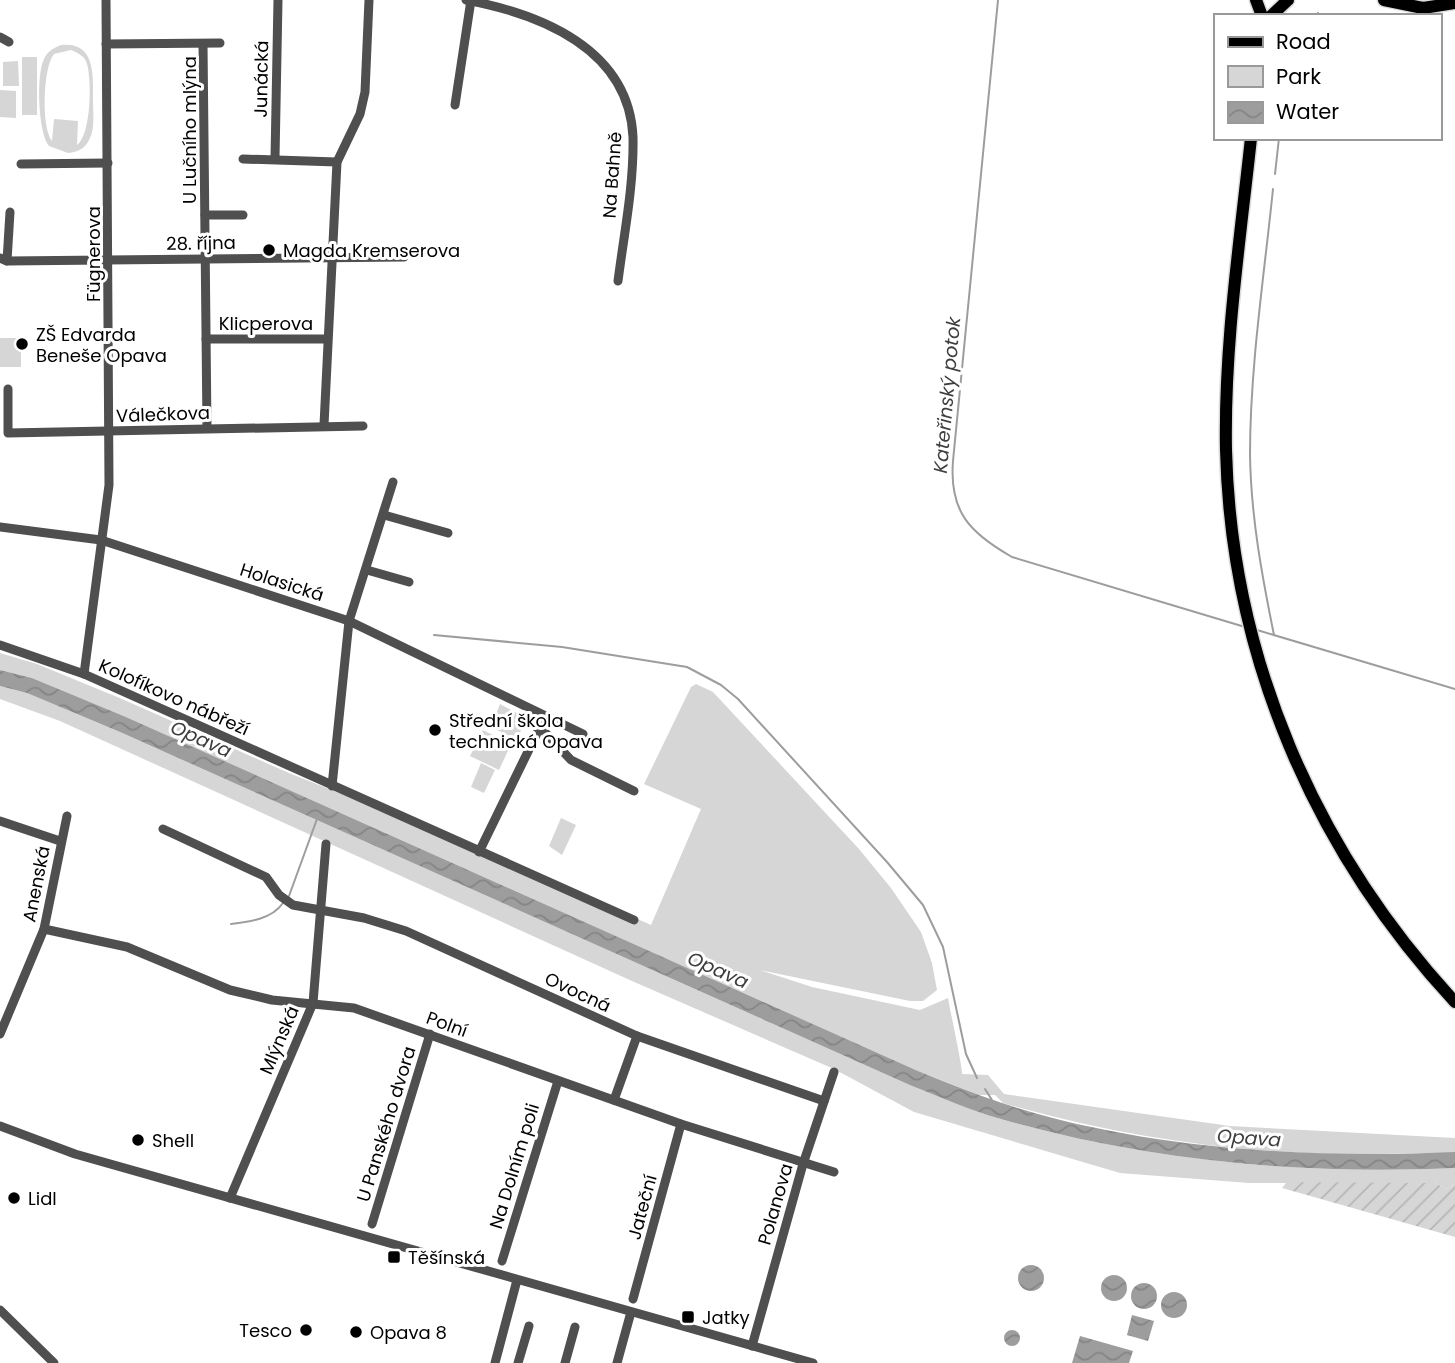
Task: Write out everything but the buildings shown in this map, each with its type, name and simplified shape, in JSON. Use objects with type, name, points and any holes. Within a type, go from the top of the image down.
[{"type":"main road","points":[[1273,14],[1288,0]]},
{"type":"main road","points":[[1384,0],[1434,8],[1455,3]]},
{"type":"main road","points":[[1251,140],[1226,417],[1227,481],[1244,604],[1259,663],[1288,746],[1325,825],[1356,877],[1392,927],[1454,1000]]},
{"type":"street","name":"Fügnerova","points":[[84,674],[109,485],[106,0]]},
{"type":"street","name":"Junácká","points":[[275,158],[278,0]]},
{"type":"street","points":[[324,425],[326,338],[337,162],[360,114],[365,92],[369,0]]},
{"type":"street","points":[[455,105],[469,0]]},
{"type":"street","name":"Na Bahně","points":[[469,0],[556,28],[599,58],[620,87],[627,104],[633,136],[618,281]]},
{"type":"street","name":"U Lučního mlýna","points":[[106,44],[220,43]]},
{"type":"street","name":"U Lučního mlýna","points":[[202,44],[207,428]]},
{"type":"street","points":[[243,159],[337,162]]},
{"type":"street","points":[[21,164],[108,163]]},
{"type":"street","points":[[4,259],[10,212]]},
{"type":"street","name":"U Lučního mlýna","points":[[205,215],[243,215]]},
{"type":"street","name":"28. října","points":[[4,259],[109,261],[404,257]]},
{"type":"street","name":"Klicperova","points":[[206,339],[326,338]]},
{"type":"street","name":"Válečkova","points":[[8,389],[8,433],[363,426]]},
{"type":"street","points":[[332,786],[348,621],[367,570],[393,482]]},
{"type":"street","points":[[384,515],[448,533]]},
{"type":"street","name":"Holasická","points":[[0,527],[101,540],[348,621],[583,734]]},
{"type":"street","points":[[367,570],[409,582]]},
{"type":"street","name":"Kolofíkovo nábřeží","points":[[0,645],[84,674],[634,920]]},
{"type":"street","points":[[479,852],[540,727],[539,714]]},
{"type":"street","points":[[540,727],[571,760],[634,790]]},
{"type":"street","name":"Anenská","points":[[0,1034],[44,929],[67,816]]},
{"type":"street","points":[[0,821],[60,841]]},
{"type":"street","name":"Ovocná","points":[[163,829],[267,877],[279,895],[293,905],[364,918],[406,931],[637,1036],[824,1101]]},
{"type":"street","name":"Mlýnská","points":[[230,1198],[313,1003],[326,844]]},
{"type":"street","name":"Polní","points":[[44,929],[127,947],[230,990],[272,1000],[354,1008],[681,1124],[834,1172]]},
{"type":"street","name":"U Panského dvora","points":[[372,1224],[430,1034]]},
{"type":"street","points":[[614,1100],[637,1036]]},
{"type":"street","name":"Polanova","points":[[752,1346],[803,1164],[834,1072]]},
{"type":"street","name":"Na Dolním poli","points":[[502,1261],[558,1081]]},
{"type":"street","name":"Jateční","points":[[633,1299],[681,1124]]},
{"type":"street","points":[[0,1126],[75,1154],[813,1363]]},
{"type":"street","points":[[495,1363],[517,1280]]},
{"type":"street","points":[[0,1310],[54,1363]]},
{"type":"street","points":[[617,1363],[631,1312]]},
{"type":"street","points":[[519,1363],[529,1326]]},
{"type":"street","points":[[565,1363],[575,1327]]},
{"type":"green space","points":[[61,45],[72,45],[87,54],[93,81],[92,134],[84,147],[68,153],[49,146],[40,117],[41,67],[47,54]],"holes":[[[71,50],[86,61],[90,82],[88,119],[82,139],[77,145],[78,121],[54,119],[52,141],[48,134],[45,111],[50,61],[54,54]]]},
{"type":"green space","points":[[22,57],[37,57],[37,115],[22,115]]},
{"type":"green space","points":[[18,61],[19,86],[3,86],[3,62]]},
{"type":"green space","points":[[0,90],[16,91],[16,118],[0,117]]},
{"type":"green space","points":[[0,338],[21,338],[21,367],[0,367]]},
{"type":"green space","points":[[0,653],[37,664],[122,699],[289,773],[477,848],[651,925],[701,809],[644,784],[691,687],[696,684],[713,692],[859,849],[891,888],[921,932],[932,963],[937,990],[923,1001],[910,1001],[760,970],[812,987],[920,1010],[948,998],[962,1074],[988,1075],[1004,1094],[1230,1126],[1455,1138],[1455,1153],[1331,1154],[1217,1146],[1110,1129],[1003,1103],[995,1095],[979,1095],[918,1071],[126,717],[32,678],[0,670]]},
{"type":"green space","points":[[0,686],[27,693],[120,732],[912,1086],[979,1112],[1113,1145],[1226,1162],[1341,1169],[1455,1168],[1455,1183],[1447,1189],[1435,1183],[1249,1183],[1120,1173],[914,1112],[834,1069],[632,981],[60,721],[0,699]]},
{"type":"green space","points":[[500,704],[526,718],[517,740],[491,727]]},
{"type":"green space","points":[[483,730],[511,744],[499,770],[470,756]]},
{"type":"green space","points":[[481,763],[495,770],[484,793],[471,787]]},
{"type":"green space","points":[[561,818],[576,825],[562,855],[549,846]]},
{"type":"green space","points":[[1287,1182],[1435,1183],[1447,1189],[1455,1183],[1455,1237],[1282,1188]]},
{"type":"water","points":[[0,670],[32,678],[126,717],[918,1071],[992,1099],[1055,1119],[1168,1141],[1285,1152],[1455,1152],[1455,1168],[1341,1169],[1226,1162],[1113,1145],[979,1112],[912,1086],[120,732],[27,693],[0,686]]},
{"type":"water","points":[[1031,1265],[1040,1269],[1044,1278],[1040,1287],[1031,1291],[1022,1287],[1018,1278],[1022,1269]]},
{"type":"water","points":[[1114,1275],[1123,1279],[1127,1288],[1123,1297],[1114,1301],[1105,1297],[1101,1288],[1105,1279]]},
{"type":"water","points":[[1144,1283],[1153,1287],[1157,1296],[1153,1305],[1144,1309],[1135,1305],[1131,1296],[1135,1287]]},
{"type":"water","points":[[1174,1292],[1183,1296],[1187,1305],[1183,1314],[1174,1318],[1165,1314],[1161,1305],[1165,1296]]},
{"type":"water","points":[[1132,1315],[1154,1321],[1148,1341],[1127,1335]]},
{"type":"water","points":[[1012,1330],[1018,1332],[1018,1344],[1012,1346],[1006,1344],[1004,1338],[1006,1332]]},
{"type":"water","points":[[1080,1336],[1133,1351],[1129,1363],[1072,1363]]},
{"type":"waterway","name":"Kateřinský potok","points":[[998,0],[953,461],[953,479],[959,507],[974,530],[1012,557],[1245,627]]},
{"type":"waterway","points":[[1275,174],[1279,140]]},
{"type":"waterway","points":[[1273,189],[1255,355],[1250,455],[1255,524],[1274,635]]},
{"type":"waterway","name":"Kateřinský potok","points":[[1257,630],[1455,689]]},
{"type":"waterway","points":[[434,635],[562,647],[687,667],[721,685],[738,699],[923,905],[943,947],[966,1054],[977,1078]]},
{"type":"waterway","points":[[289,896],[317,819]]},
{"type":"waterway","points":[[231,924],[266,916],[283,903]]},
{"type":"waterway","points":[[985,1089],[992,1100]]},
{"type":"place","name":"Magda Kremserova","points":[[269,250]]},
{"type":"place","name":"ZŠ Edvarda Beneše Opava","points":[[22,344]]},
{"type":"place","name":"Střední škola technická Opava","points":[[435,730]]},
{"type":"place","name":"Shell","points":[[138,1140]]},
{"type":"place","name":"Lidl","points":[[14,1198]]},
{"type":"place","name":"Těšínská","points":[[394,1257]]},
{"type":"place","name":"Jatky","points":[[688,1317]]},
{"type":"place","name":"Tesco","points":[[306,1330]]},
{"type":"place","name":"Opava 8","points":[[356,1332]]},
{"type":"water label","name":"Opava","points":[[201,739]]},
{"type":"water label","name":"Opava","points":[[718,970]]},
{"type":"water label","name":"Opava","points":[[1249,1138]]}]
